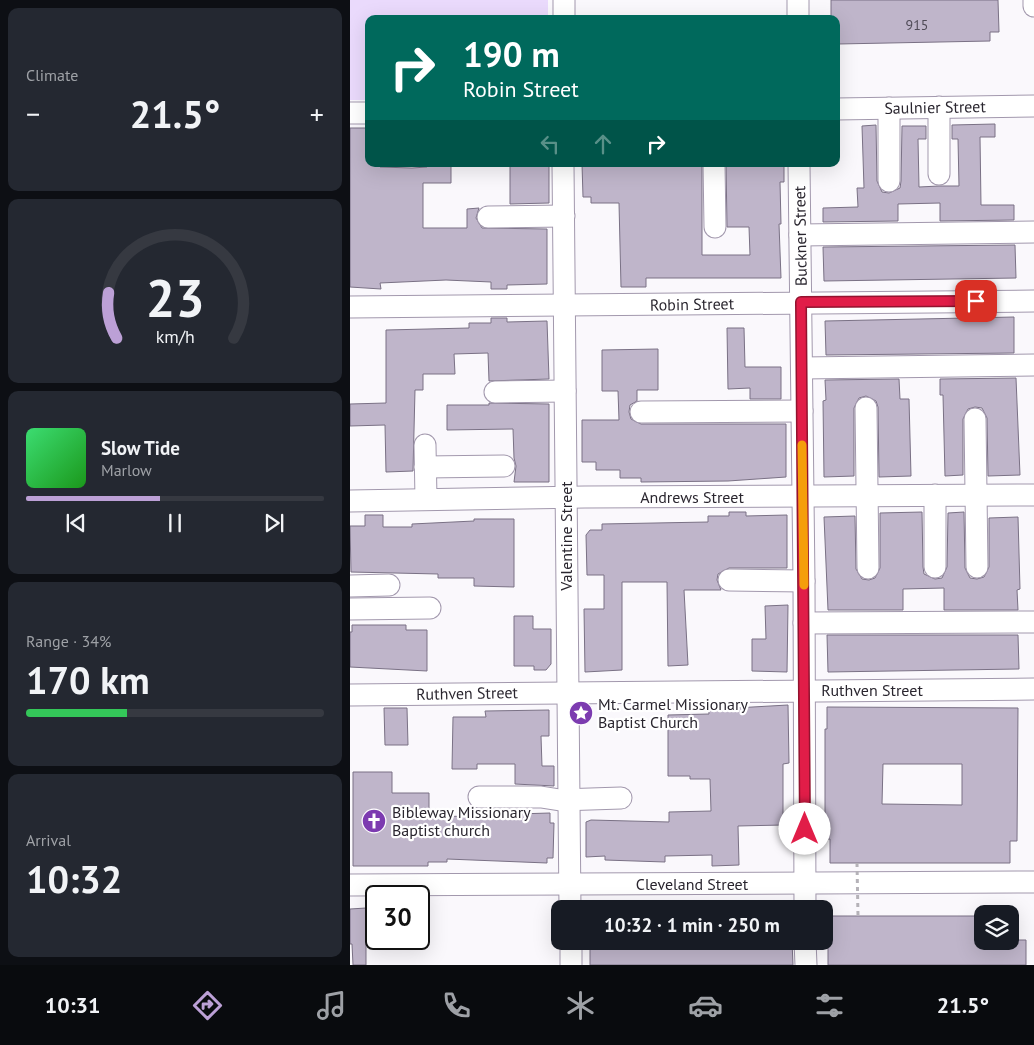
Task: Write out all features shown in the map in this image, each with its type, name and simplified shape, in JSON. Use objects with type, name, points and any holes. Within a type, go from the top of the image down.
[{"type":"street","points":[[564,0],[564,15]]},
{"type":"street","points":[[798,0],[798,15]]},
{"type":"street","points":[[1034,0],[1034,6]]},
{"type":"street","name":"Saulnier Street","points":[[840,109],[1034,106]]},
{"type":"street","points":[[939,107],[939,174]]},
{"type":"street","points":[[889,108],[889,181]]},
{"type":"street","points":[[350,113],[365,113]]},
{"type":"street","name":"Valentine Street","points":[[563,167],[566,305],[570,900]]},
{"type":"street","points":[[714,167],[715,227]]},
{"type":"street","name":"Buckner Street","points":[[799,167],[805,691],[805,900]]},
{"type":"street","points":[[488,217],[564,216]]},
{"type":"street","points":[[800,235],[1034,232]]},
{"type":"street","name":"Robin Street","points":[[350,307],[1034,300]]},
{"type":"street","points":[[802,368],[1034,365]]},
{"type":"street","points":[[495,392],[566,391]]},
{"type":"street","points":[[866,408],[868,568]]},
{"type":"street","points":[[642,412],[802,411]]},
{"type":"street","points":[[975,419],[977,567]]},
{"type":"street","points":[[425,445],[426,499]]},
{"type":"street","points":[[426,467],[504,466]]},
{"type":"street","points":[[935,495],[935,567]]},
{"type":"street","name":"Andrews Street","points":[[350,500],[1034,495]]},
{"type":"street","points":[[729,580],[804,581]]},
{"type":"street","points":[[350,586],[388,586]]},
{"type":"street","points":[[350,609],[430,608]]},
{"type":"street","points":[[804,623],[1034,622]]},
{"type":"street","name":"Ruthven Street","points":[[350,694],[1034,689]]},
{"type":"street","points":[[479,797],[541,797],[569,800],[621,798]]},
{"type":"street","name":"Cleveland Street","points":[[350,885],[1034,882]]},
{"type":"street","points":[[571,950],[571,965]]},
{"type":"street","points":[[801,950],[806,965]]},
{"type":"path","points":[[857,863],[858,916]]},
{"type":"shaded area","points":[[350,0],[548,0],[548,15],[365,15],[365,100],[350,100]]},
{"type":"building","points":[[831,0],[998,0],[999,32],[990,32],[990,41],[840,44],[840,15],[831,15]]},
{"type":"building","points":[[995,124],[995,137],[980,137],[981,205],[1014,205],[1014,220],[940,221],[940,203],[898,204],[898,221],[823,222],[823,208],[858,207],[857,188],[864,188],[862,126],[876,125],[877,181],[882,192],[889,193],[900,188],[902,126],[926,126],[926,139],[918,139],[919,187],[959,186],[958,139],[952,139],[952,125]]},
{"type":"building","points":[[350,128],[365,128],[365,167],[451,167],[451,183],[423,183],[423,228],[467,228],[467,209],[479,208],[476,218],[482,228],[547,229],[547,284],[507,285],[507,289],[491,289],[491,282],[446,280],[380,283],[381,289],[350,287]]},
{"type":"building","points":[[510,167],[549,167],[549,203],[510,204]]},
{"type":"building","points":[[582,167],[702,167],[702,255],[750,255],[749,227],[727,227],[726,167],[784,167],[784,182],[780,182],[781,278],[646,278],[646,287],[621,287],[619,203],[591,203],[591,197],[583,197]]},
{"type":"building","points":[[1015,245],[1016,278],[824,281],[823,247]]},
{"type":"building","points":[[1014,317],[1014,353],[826,355],[825,321]]},
{"type":"building","points":[[491,318],[507,318],[507,322],[547,321],[549,379],[489,381],[488,353],[454,354],[455,374],[423,374],[423,390],[415,390],[413,471],[386,472],[385,425],[350,426],[350,404],[386,403],[386,330],[469,328],[469,323],[491,323]]},
{"type":"building","points":[[727,328],[744,328],[745,367],[781,367],[781,399],[750,399],[750,388],[728,389]]},
{"type":"building","points":[[658,349],[658,390],[637,390],[637,401],[630,405],[631,419],[641,424],[786,424],[786,477],[728,481],[641,482],[641,478],[620,478],[620,470],[596,470],[596,462],[582,462],[582,420],[619,420],[618,391],[602,391],[602,350]]},
{"type":"building","points":[[1016,378],[1020,475],[988,476],[987,418],[982,408],[975,407],[968,409],[963,419],[963,475],[945,476],[943,395],[940,395],[940,379]]},
{"type":"building","points":[[899,379],[900,399],[909,399],[911,476],[879,477],[878,407],[876,401],[866,396],[859,398],[854,408],[854,476],[824,477],[823,401],[826,400],[825,380]]},
{"type":"building","points":[[489,403],[549,404],[549,482],[514,482],[516,466],[513,429],[447,430],[447,405],[489,405]]},
{"type":"building","points":[[729,512],[746,512],[746,516],[787,515],[787,568],[729,568],[718,574],[717,580],[721,590],[684,590],[688,665],[668,666],[667,582],[622,582],[622,670],[585,672],[584,609],[604,609],[604,575],[587,575],[586,535],[590,530],[602,530],[602,524],[708,522],[708,516],[729,516]]},
{"type":"building","points":[[922,512],[924,574],[935,579],[942,578],[947,567],[948,513],[964,512],[965,568],[970,578],[977,579],[984,577],[989,567],[989,518],[1018,517],[1020,589],[1017,590],[1018,610],[944,610],[944,588],[903,589],[903,610],[828,610],[824,517],[855,516],[856,569],[862,579],[869,580],[875,578],[880,568],[880,513]]},
{"type":"building","points":[[365,515],[383,515],[383,527],[412,527],[412,524],[474,521],[474,519],[514,519],[514,587],[474,586],[474,578],[438,578],[438,574],[351,572],[350,526],[365,526]]},
{"type":"building","points":[[788,605],[787,672],[752,671],[752,639],[766,639],[765,606]]},
{"type":"building","points":[[514,616],[533,616],[533,629],[551,629],[551,664],[546,670],[534,670],[534,666],[514,666]]},
{"type":"building","points":[[352,625],[406,625],[406,630],[427,630],[427,671],[350,667],[350,632],[352,632]]},
{"type":"building","points":[[827,635],[1018,635],[1019,669],[828,672]]},
{"type":"building","points":[[708,704],[735,704],[735,708],[788,705],[789,763],[783,764],[783,825],[738,826],[739,865],[712,866],[712,855],[665,856],[665,862],[605,860],[605,856],[586,857],[586,822],[591,820],[669,822],[669,812],[711,811],[710,779],[690,779],[690,776],[668,776],[668,715],[709,714]]},
{"type":"building","points":[[827,707],[1018,708],[1017,841],[1010,841],[1010,863],[830,863],[830,839],[825,839],[825,729],[827,729]],"holes":[[[883,764],[962,764],[962,805],[882,804]]]},
{"type":"building","points":[[384,708],[407,708],[408,745],[385,745]]},
{"type":"building","points":[[549,710],[549,736],[541,736],[542,766],[554,766],[554,786],[515,784],[515,764],[477,764],[477,769],[452,769],[453,717],[486,717],[485,711]]},
{"type":"building","points":[[353,772],[392,772],[392,793],[429,793],[429,816],[516,817],[516,814],[550,813],[550,823],[554,823],[553,858],[547,858],[547,863],[447,859],[447,862],[428,862],[428,866],[353,866]]},
{"type":"building","points":[[365,908],[366,965],[353,965],[352,944],[350,944],[350,909]]},
{"type":"building","points":[[833,916],[974,916],[974,950],[1019,950],[1019,940],[1026,940],[1026,965],[828,965],[828,950],[833,950]]},
{"type":"building","points":[[590,950],[792,950],[793,965],[590,965]]},
{"type":"slow traffic","points":[[802,445],[804,585]]},
{"type":"place","name":"Mt. Carmel Missionary Baptist Church","points":[[581,713]]},
{"type":"place","name":"Bibleway Missionary Baptist church","points":[[374,821]]},
{"type":"route","points":[[805,829],[801,302],[976,301]]}]
